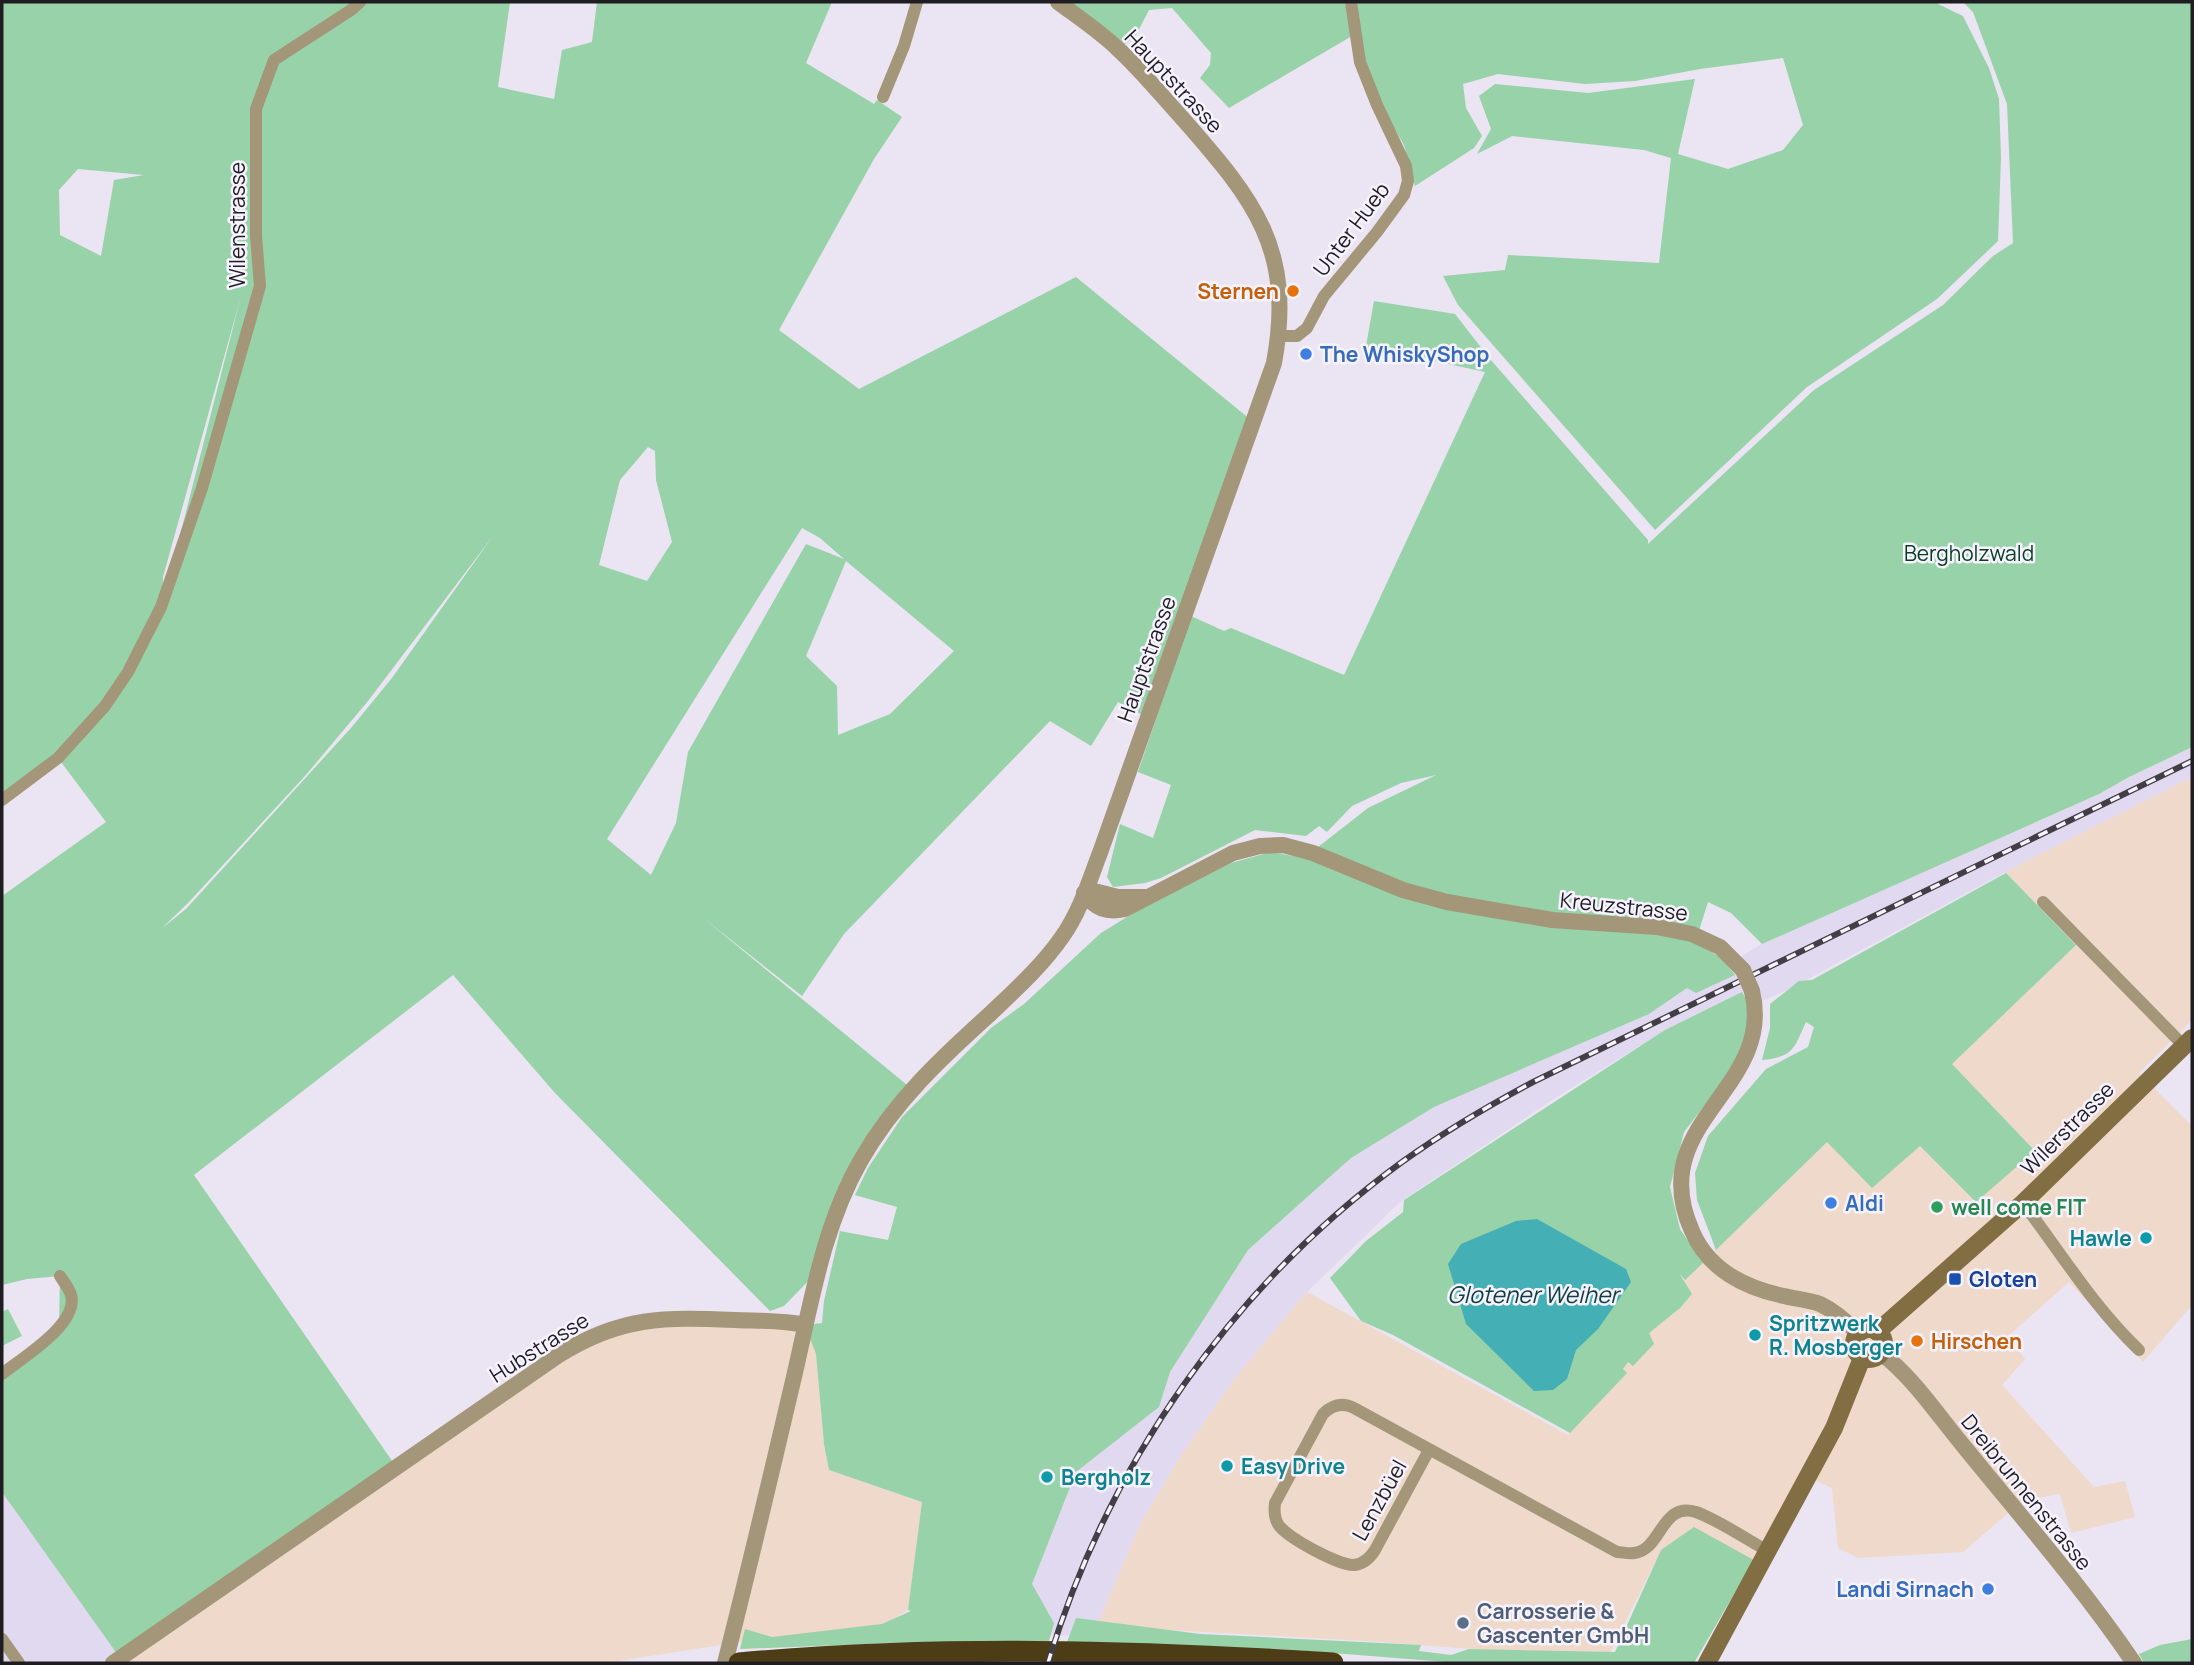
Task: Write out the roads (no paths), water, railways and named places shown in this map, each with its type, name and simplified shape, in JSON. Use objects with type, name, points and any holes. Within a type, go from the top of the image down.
[{"type":"highway","points":[[739,1663],[879,1654],[1028,1651],[1333,1663]]},
{"type":"main road","name":"Wilerstrasse","points":[[1877,1332],[2023,1203],[2188,1042]]},
{"type":"main road","points":[[1867,1329],[1877,1332],[1884,1342],[1881,1353],[1874,1358],[1862,1358],[1854,1349],[1854,1340],[1858,1333],[1867,1329]]},
{"type":"main road","points":[[1709,1660],[1835,1428],[1862,1358]]},
{"type":"street","name":"Wilenstrasse","points":[[2,800],[58,758],[105,706],[128,672],[161,607],[202,488],[260,286],[256,236],[256,109],[274,60],[360,2]]},
{"type":"street","points":[[883,97],[904,46],[917,2]]},
{"type":"street","name":"Hauptstrasse","points":[[805,1325],[820,1262],[837,1210],[849,1182],[874,1139],[912,1088],[1011,994],[1047,957],[1068,929],[1084,893],[1268,386],[1279,336],[1278,280],[1273,256],[1253,205],[1235,179],[1137,68],[1116,47],[1058,2]]},
{"type":"street","name":"Unter Hueb","points":[[1279,336],[1297,336],[1307,328],[1324,296],[1404,195],[1408,181],[1406,166],[1360,62],[1351,2]]},
{"type":"street","name":"Kreuzstrasse","points":[[1084,893],[1094,891],[1124,898],[1149,897],[1233,853],[1260,846],[1283,845],[1313,853],[1392,887],[1447,902],[1552,920],[1692,933],[1720,947],[1743,970],[1752,990],[1756,1023],[1745,1060],[1690,1142],[1681,1183],[1684,1211],[1700,1246],[1722,1270],[1739,1282],[1765,1292],[1822,1305],[1839,1315],[1858,1333]]},
{"type":"street","points":[[2043,902],[2188,1042]]},
{"type":"street","points":[[2023,1203],[2095,1303],[2139,1350]]},
{"type":"street","points":[[2,1374],[59,1328],[70,1312],[71,1295],[60,1276]]},
{"type":"street","name":"Hubstrasse","points":[[113,1663],[550,1361],[589,1337],[636,1321],[661,1318],[773,1321],[805,1325]]},
{"type":"street","points":[[725,1663],[805,1325]]},
{"type":"street","name":"Dreibrunnenstrasse","points":[[1881,1353],[1903,1373],[2014,1508],[2082,1592],[2132,1661]]},
{"type":"street","name":"Lenzbüel","points":[[1429,1450],[1375,1550],[1363,1562],[1342,1564],[1288,1535],[1278,1524],[1275,1509],[1278,1498],[1323,1414],[1339,1405],[1349,1406],[1617,1552],[1635,1553],[1650,1545],[1666,1520],[1679,1511],[1695,1512],[1768,1551]]},
{"type":"street","points":[[2,1639],[19,1663]]},
{"type":"water","name":"Glotener Weiher","points":[[1537,1219],[1626,1269],[1631,1282],[1598,1329],[1576,1350],[1567,1379],[1553,1390],[1534,1391],[1466,1324],[1448,1264],[1461,1244],[1516,1221]]},
{"type":"railway","points":[[1048,1663],[1074,1589],[1105,1518],[1142,1449],[1184,1384],[1232,1322],[1284,1264],[1341,1210],[1434,1140],[1533,1082],[2192,761]]},
{"type":"place","name":"Sternen","points":[[1293,291]]},
{"type":"place","name":"The WhiskyShop","points":[[1306,354]]},
{"type":"place","name":"Aldi","points":[[1831,1203]]},
{"type":"place","name":"well come FIT","points":[[1937,1207]]},
{"type":"place","name":"Hawle","points":[[2146,1238]]},
{"type":"place","name":"Gloten","points":[[1955,1279]]},
{"type":"place","name":"Spritzwerk R. Mosberger","points":[[1755,1335]]},
{"type":"place","name":"Hirschen","points":[[1917,1341]]},
{"type":"place","name":"Easy Drive","points":[[1227,1466]]},
{"type":"place","name":"Bergholz","points":[[1047,1477]]},
{"type":"place","name":"Landi Sirnach","points":[[1988,1589]]},
{"type":"place","name":"Carrosserie & Gascenter GmbH","points":[[1463,1623]]},
{"type":"park label","name":"Bergholzwald","points":[[1969,553]]}]
